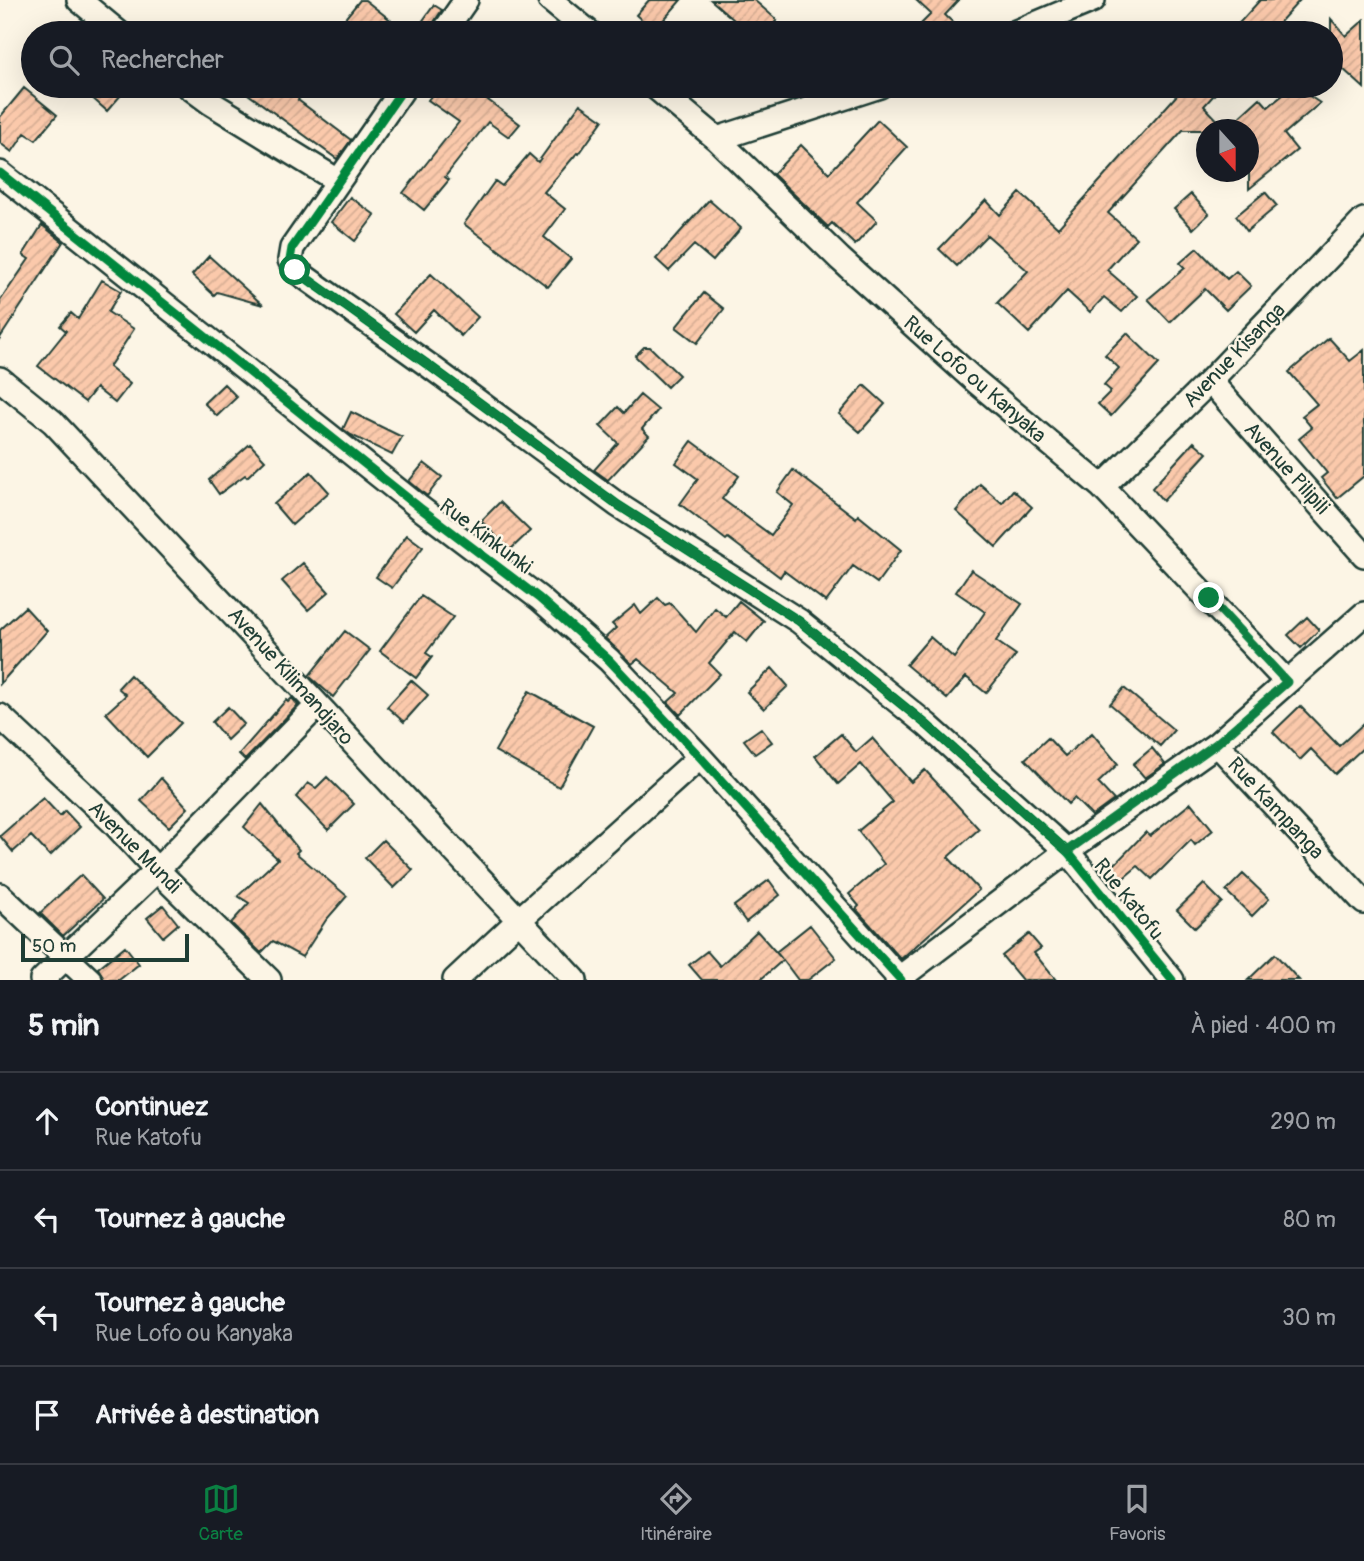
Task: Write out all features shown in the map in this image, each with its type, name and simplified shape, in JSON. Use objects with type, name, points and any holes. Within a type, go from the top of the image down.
[{"type":"street","points":[[451,21],[466,0]]},
{"type":"street","points":[[550,0],[575,21]]},
{"type":"street","points":[[1043,21],[1093,0]]},
{"type":"street","points":[[92,5],[107,21]]},
{"type":"street","points":[[204,98],[338,181],[397,98]]},
{"type":"street","name":"Rue Lofo ou Kanyaka","points":[[667,98],[717,139],[840,259],[942,352],[1102,487],[1287,682]]},
{"type":"street","points":[[717,139],[843,98]]},
{"type":"street","name":"Rue Kinkunki","points":[[0,173],[420,508],[539,598],[609,660],[701,757],[899,979]]},
{"type":"street","name":"Rue Katofu","points":[[338,181],[292,248],[290,260],[295,270],[618,505],[799,621],[927,725],[1067,851],[1172,980]]},
{"type":"street","name":"Avenue Kisanga","points":[[1102,487],[1361,230]]},
{"type":"street","name":"Avenue Kilimandjaro","points":[[0,379],[52,422],[575,980]]},
{"type":"street","name":"Avenue Pilipili","points":[[1210,381],[1364,555]]},
{"type":"street","points":[[899,979],[1067,851],[1216,744],[1364,614]]},
{"type":"street","points":[[42,980],[157,870],[317,706]]},
{"type":"street","name":"Avenue Mundi","points":[[0,716],[112,821],[157,870],[269,980]]},
{"type":"street","name":"Rue Kampanga","points":[[1216,744],[1364,902]]},
{"type":"street","points":[[455,980],[518,920],[701,757]]},
{"type":"street","points":[[0,895],[90,980]]},
{"type":"building","points":[[360,0],[365,0],[392,21],[343,21]]},
{"type":"building","points":[[649,0],[681,0],[663,21],[643,21],[636,15]]},
{"type":"building","points":[[711,0],[754,0],[777,20],[776,21],[735,21]]},
{"type":"building","points":[[916,0],[959,0],[945,15],[951,21],[924,21],[931,14]]},
{"type":"building","points":[[1260,0],[1300,0],[1281,21],[1241,21]]},
{"type":"building","points":[[434,5],[442,10],[435,21],[423,21]]},
{"type":"building","points":[[1364,20],[1364,88],[1343,69],[1343,33],[1346,36]]},
{"type":"building","points":[[21,92],[21,98],[36,98],[57,115],[36,140],[25,133],[12,152],[0,143],[0,117]]},
{"type":"building","points":[[92,98],[118,98],[107,111]]},
{"type":"building","points":[[253,98],[299,98],[298,100],[351,140],[337,159]]},
{"type":"building","points":[[485,98],[520,124],[509,137],[488,122],[445,177],[449,180],[424,210],[403,193],[459,122],[428,100]]},
{"type":"building","points":[[1174,98],[1211,98],[1204,106],[1216,119],[1196,119],[1196,130],[1183,130],[1108,213],[1136,238],[1107,270],[1137,296],[1122,312],[1104,297],[1090,312],[1067,291],[1029,333],[997,303],[1028,271],[987,235],[957,266],[939,249],[986,200],[1000,215],[1020,193],[1058,228]]},
{"type":"building","points":[[1260,98],[1268,107],[1279,98],[1312,98],[1320,103],[1284,134],[1297,150],[1259,181],[1259,119],[1237,119]]},
{"type":"building","points":[[580,104],[603,120],[579,154],[577,153],[544,192],[565,209],[544,237],[571,259],[548,287],[464,224],[495,181],[502,186],[529,154],[538,162]]},
{"type":"building","points":[[878,120],[907,147],[857,202],[877,221],[855,245],[832,223],[828,227],[773,174],[801,145],[829,173]]},
{"type":"building","points":[[1265,192],[1277,206],[1247,231],[1236,216]]},
{"type":"building","points":[[1191,194],[1209,214],[1193,229],[1174,209]]},
{"type":"building","points":[[350,197],[375,215],[355,241],[331,222]]},
{"type":"building","points":[[709,200],[741,228],[713,261],[694,245],[669,271],[656,259]]},
{"type":"building","points":[[42,225],[63,242],[0,338],[0,301],[29,259],[23,255]]},
{"type":"building","points":[[1197,248],[1227,279],[1236,271],[1251,286],[1226,310],[1205,289],[1170,322],[1148,299],[1185,268],[1180,263]]},
{"type":"building","points":[[209,256],[263,305],[217,292],[214,295],[192,275]]},
{"type":"building","points":[[431,274],[478,317],[461,336],[434,310],[414,332],[394,314]]},
{"type":"building","points":[[102,280],[121,291],[108,312],[134,329],[109,367],[130,384],[115,403],[96,388],[85,402],[38,366],[66,331],[60,326],[71,313],[78,319]]},
{"type":"building","points":[[704,293],[724,309],[697,343],[676,327]]},
{"type":"building","points":[[1127,333],[1159,364],[1111,416],[1098,404],[1111,391],[1104,385],[1119,368],[1105,355]]},
{"type":"building","points":[[1329,338],[1350,361],[1364,350],[1364,476],[1337,498],[1321,478],[1327,473],[1299,439],[1312,428],[1302,416],[1317,404],[1289,372]]},
{"type":"building","points":[[644,347],[650,347],[679,375],[667,387],[635,356]]},
{"type":"building","points":[[224,384],[237,397],[217,416],[204,403]]},
{"type":"building","points":[[864,385],[885,404],[860,432],[839,414]]},
{"type":"building","points":[[640,395],[658,410],[642,429],[649,436],[608,480],[594,470],[618,443],[600,426],[618,407],[624,413]]},
{"type":"building","points":[[351,412],[402,437],[392,455],[343,429]]},
{"type":"building","points":[[692,441],[739,476],[722,499],[771,535],[793,505],[777,492],[793,470],[856,518],[858,515],[901,550],[877,583],[853,566],[826,602],[784,571],[780,577],[680,504],[698,479],[676,463]]},
{"type":"building","points":[[1194,442],[1207,453],[1163,501],[1152,488]]},
{"type":"building","points":[[250,444],[265,460],[247,477],[245,475],[219,494],[209,480]]},
{"type":"building","points":[[424,463],[442,477],[427,496],[409,481]]},
{"type":"building","points":[[311,472],[329,492],[292,525],[274,504]]},
{"type":"building","points":[[980,484],[1002,503],[1013,490],[1032,507],[996,547],[956,511]]},
{"type":"building","points":[[500,502],[530,531],[510,550],[481,521]]},
{"type":"building","points":[[407,535],[423,547],[392,588],[376,577]]},
{"type":"building","points":[[303,563],[329,592],[308,610],[282,581]]},
{"type":"building","points":[[971,570],[1022,604],[996,641],[1016,655],[986,693],[966,677],[947,699],[906,665],[930,637],[954,658],[985,612],[956,592]]},
{"type":"building","points":[[421,596],[453,617],[426,653],[432,657],[416,678],[380,651]]},
{"type":"building","points":[[658,598],[665,605],[670,603],[696,632],[715,608],[726,617],[739,601],[764,621],[747,642],[735,632],[709,663],[720,674],[680,715],[668,702],[678,693],[638,659],[632,664],[605,638],[616,628],[612,624],[635,605],[641,614]]},
{"type":"building","points":[[25,607],[47,631],[0,684],[0,630]]},
{"type":"building","points":[[1307,617],[1319,630],[1301,648],[1288,635]]},
{"type":"building","points":[[345,631],[370,650],[333,697],[309,676]]},
{"type":"building","points":[[772,668],[788,686],[764,709],[747,692]]},
{"type":"building","points":[[130,675],[181,723],[147,757],[106,713],[126,695],[118,688]]},
{"type":"building","points":[[411,680],[428,695],[404,722],[387,707]]},
{"type":"building","points":[[1124,688],[1174,730],[1160,746],[1110,704]]},
{"type":"building","points":[[529,691],[593,726],[559,787],[495,751]]},
{"type":"building","points":[[292,698],[298,705],[245,760],[239,754],[286,700],[288,702]]},
{"type":"building","points":[[1300,706],[1339,746],[1364,723],[1364,747],[1335,774],[1311,749],[1300,760],[1273,732]]},
{"type":"building","points":[[228,707],[244,724],[227,740],[212,722]]},
{"type":"building","points":[[761,728],[772,742],[755,754],[744,740]]},
{"type":"building","points":[[1092,733],[1118,764],[1098,783],[1114,800],[1092,816],[1074,798],[1068,804],[1025,759],[1048,738],[1065,756]]},
{"type":"building","points":[[841,734],[856,752],[872,738],[911,782],[925,770],[979,829],[948,857],[979,890],[901,959],[856,909],[859,906],[849,894],[884,864],[858,831],[893,802],[861,764],[838,784],[815,756]]},
{"type":"building","points":[[1152,748],[1165,764],[1145,778],[1133,764]]},
{"type":"building","points":[[327,777],[354,804],[328,830],[296,797],[308,783],[316,788]]},
{"type":"building","points":[[161,778],[188,808],[169,827],[141,801]]},
{"type":"building","points":[[43,798],[60,816],[65,811],[80,827],[50,856],[31,836],[13,852],[0,836]]},
{"type":"building","points":[[1191,803],[1213,830],[1195,845],[1191,840],[1152,879],[1138,866],[1114,886],[1099,868],[1110,858],[1115,864],[1146,832],[1150,836]]},
{"type":"building","points":[[262,804],[299,850],[296,853],[347,896],[326,920],[302,957],[273,941],[261,953],[231,923],[249,903],[238,896],[278,859],[244,827]]},
{"type":"building","points":[[383,840],[413,870],[394,888],[365,858]]},
{"type":"building","points":[[1243,874],[1269,899],[1252,916],[1226,891]]},
{"type":"building","points":[[81,875],[103,899],[63,936],[40,913]]},
{"type":"building","points":[[769,880],[780,895],[746,922],[734,906]]},
{"type":"building","points":[[1204,884],[1222,902],[1195,928],[1177,910]]},
{"type":"building","points":[[163,905],[178,924],[163,937],[147,918]]},
{"type":"building","points":[[810,925],[836,958],[808,980],[798,980],[783,960],[760,980],[702,980],[689,965],[707,951],[720,966],[757,931],[782,959],[776,952]]},
{"type":"building","points":[[1029,934],[1041,948],[1034,953],[1056,980],[1022,980],[1002,956]]},
{"type":"building","points":[[125,946],[139,964],[119,980],[104,980],[98,968]]},
{"type":"building","points":[[1275,954],[1299,980],[1248,980]]},
{"type":"cycle path","points":[[397,98],[292,248],[290,260],[295,270],[618,505],[799,621],[927,725],[1067,851],[1172,980]]},
{"type":"cycle path","points":[[0,173],[420,508],[539,598],[609,660],[901,980]]},
{"type":"route","points":[[295,270],[618,505],[799,621],[927,725],[1067,851],[1216,744],[1287,682],[1209,598]]}]
